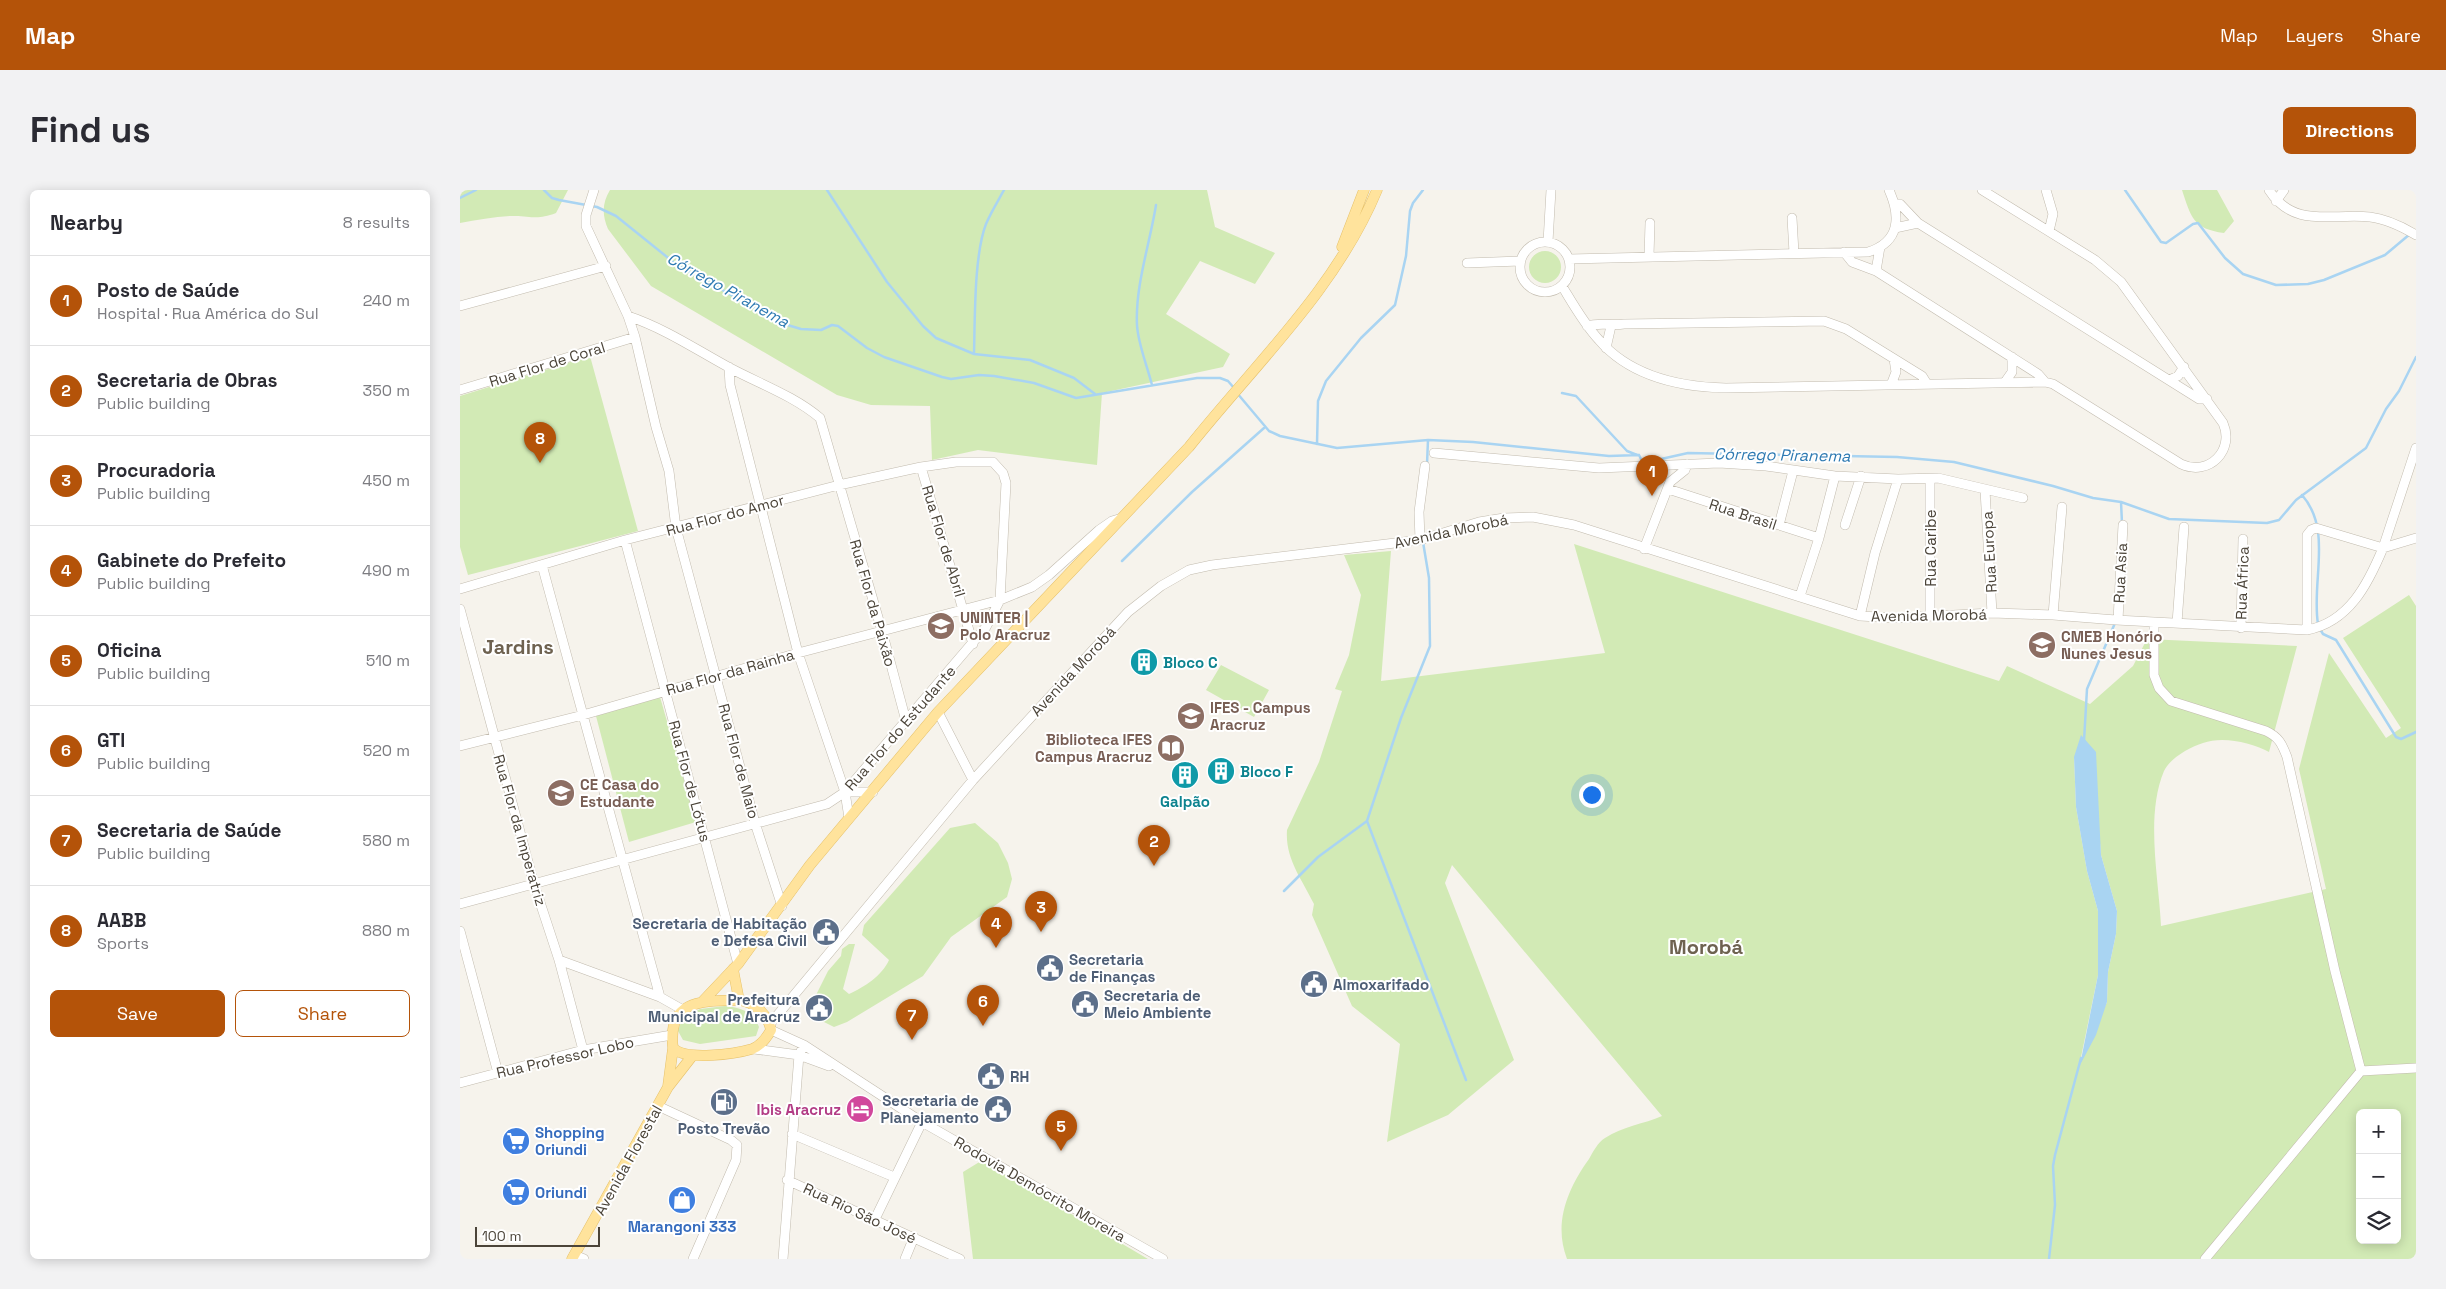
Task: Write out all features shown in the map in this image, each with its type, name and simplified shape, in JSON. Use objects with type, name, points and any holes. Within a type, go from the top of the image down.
[{"type":"main road","points":[[1331,274],[1364,190]]},
{"type":"main road","points":[[703,1001],[736,966],[782,906],[810,865],[938,712],[1189,447],[1225,401],[1261,363],[1331,274],[1367,214],[1377,190]]},
{"type":"main road","points":[[736,966],[739,1000]]},
{"type":"main road","points":[[668,1087],[673,1048],[672,1035],[676,1016],[682,1010],[703,1001],[739,1000],[751,1003],[759,1009],[770,1027],[762,1043],[754,1049],[693,1056],[680,1054],[673,1048]]},
{"type":"main road","points":[[668,1087],[693,1056]]},
{"type":"main road","name":"Avenida Florestal","points":[[577,1258],[668,1087]]},
{"type":"street","name":"Rua Flor de Maio","points":[[594,190],[586,215],[589,237],[606,266],[635,337],[656,427],[670,471],[676,528],[755,823],[782,906]]},
{"type":"street","points":[[1548,242],[1551,190]]},
{"type":"street","points":[[1569,259],[1868,252],[1880,247],[1889,239],[1895,228],[1897,215],[1889,190]]},
{"type":"street","points":[[1562,286],[1588,326],[1606,348],[1635,368],[1665,380],[1702,387],[2045,382],[2053,384],[2181,464],[2192,468],[2203,467],[2213,463],[2221,455],[2226,445],[2225,428],[2207,399],[2121,282],[2095,260],[1982,190]]},
{"type":"street","points":[[2046,190],[2053,214],[2049,231]]},
{"type":"street","points":[[2269,190],[2276,201],[2287,210],[2303,216],[2369,217],[2388,220],[2416,235]]},
{"type":"street","points":[[2276,201],[2284,190]]},
{"type":"street","points":[[1895,204],[1900,204],[1918,222],[2199,399],[2207,399]]},
{"type":"street","points":[[1792,218],[1794,253]]},
{"type":"street","points":[[1895,228],[1918,222]]},
{"type":"street","points":[[1649,256],[1650,223]]},
{"type":"street","points":[[1548,242],[1561,247],[1569,259],[1569,273],[1562,286],[1549,292],[1535,290],[1520,275],[1520,260],[1533,244],[1548,242]]},
{"type":"street","points":[[1876,271],[1880,247]]},
{"type":"street","points":[[1844,252],[1852,262],[1876,271],[2038,374],[2045,382]]},
{"type":"street","points":[[1467,263],[1520,260]]},
{"type":"street","points":[[460,306],[606,266]]},
{"type":"street","name":"Rua Flor da Paixão","points":[[628,316],[659,326],[729,367],[801,404],[820,418],[906,721]]},
{"type":"street","points":[[1588,326],[1605,323],[1611,326],[1624,324],[1824,321],[1846,328],[1922,376],[1927,384]]},
{"type":"street","points":[[1606,348],[1611,326]]},
{"type":"street","name":"Rua Flor de Coral","points":[[460,390],[635,337]]},
{"type":"street","points":[[2005,382],[2012,372],[2012,357]]},
{"type":"street","points":[[1891,385],[1896,372],[1894,359]]},
{"type":"street","points":[[729,367],[730,385],[798,653],[845,792],[849,818]]},
{"type":"street","points":[[2169,380],[2178,376],[2184,367]]},
{"type":"street","name":"Avenida Morobá","points":[[770,1027],[973,780],[1128,612],[1161,586],[1189,570],[1287,555],[1420,540],[1480,522],[1504,518],[1533,517],[1574,525],[1644,549],[1860,616],[1930,616],[1992,613],[2053,615],[2241,628],[2307,630],[2331,621],[2361,594],[2383,548],[2416,448]]},
{"type":"street","points":[[1434,454],[1599,468],[1687,464],[1756,466],[1835,476],[1898,479],[1938,478],[2023,498]]},
{"type":"street","name":"Rua Flor do Amor","points":[[460,590],[625,540],[676,528],[759,504],[921,467],[956,462],[993,462]]},
{"type":"street","name":"Rua Flor do Estudante","points":[[460,904],[827,804],[845,792],[973,644],[994,615],[1000,600],[1006,483],[1004,473],[993,462]]},
{"type":"street","points":[[1644,549],[1670,482],[1685,470],[1687,464]]},
{"type":"street","points":[[1420,540],[1419,512],[1424,466]]},
{"type":"street","name":"Rua Flor de Abril","points":[[921,467],[973,644]]},
{"type":"street","points":[[1778,525],[1794,470]]},
{"type":"street","points":[[1800,596],[1819,538],[1835,476]]},
{"type":"street","points":[[1845,525],[1861,476]]},
{"type":"street","points":[[1860,616],[1875,553],[1898,479]]},
{"type":"street","name":"Rua Caribe","points":[[1930,479],[1930,616]]},
{"type":"street","name":"Rua Brasil","points":[[1668,489],[1819,538]]},
{"type":"street","name":"Rua Europa","points":[[1985,490],[1992,613]]},
{"type":"street","points":[[2053,615],[2062,507]]},
{"type":"street","name":"Rua Flor da Rainha","points":[[460,746],[583,714],[798,653],[1000,600],[1032,587],[1049,575],[1100,530],[1112,521],[1122,518]]},
{"type":"street","name":"Rua Asia","points":[[2118,620],[2123,525]]},
{"type":"street","points":[[2176,623],[2184,527]]},
{"type":"street","points":[[2307,630],[2307,535],[2311,530],[2316,528],[2383,548],[2416,538]]},
{"type":"street","name":"Rua África","points":[[2241,628],[2244,539]]},
{"type":"street","name":"Rua Flor de Lótus","points":[[625,540],[705,837],[736,966]]},
{"type":"street","points":[[542,565],[660,997]]},
{"type":"street","name":"Rua Flor da Imperatriz","points":[[460,609],[534,884],[559,960],[583,1050]]},
{"type":"street","points":[[2154,622],[2154,675],[2159,688],[2171,701],[2266,731],[2276,735],[2282,745],[2287,757],[2361,1071]]},
{"type":"street","points":[[938,712],[973,780]]},
{"type":"street","points":[[845,792],[873,792]]},
{"type":"street","points":[[460,930],[498,1073]]},
{"type":"street","points":[[559,960],[660,997],[682,1010]]},
{"type":"street","name":"Rodovia Demócrito Moreira","points":[[770,1027],[804,1045],[922,1122],[1163,1259]]},
{"type":"street","name":"Rua Professor Lobo","points":[[460,1083],[583,1050],[672,1035]]},
{"type":"street","points":[[783,1259],[799,1056],[804,1045]]},
{"type":"street","name":"Rodovia Demócrito Moreira","points":[[754,1049],[799,1056],[841,1070]]},
{"type":"street","points":[[2205,1259],[2361,1071],[2416,1068]]},
{"type":"street","points":[[658,1106],[731,1140],[737,1146],[736,1160],[693,1259]]},
{"type":"street","points":[[875,1219],[922,1122]]},
{"type":"street","points":[[792,1134],[894,1177]]},
{"type":"street","name":"Rua Rio São José","points":[[788,1180],[960,1259]]},
{"type":"street","points":[[905,1259],[914,1237]]},
{"type":"green space","points":[[460,190],[568,190],[556,213],[538,217],[504,216],[460,223]]},
{"type":"green space","points":[[610,190],[1207,190],[1215,227],[1275,253],[1255,284],[1200,261],[1166,314],[1230,354],[1223,367],[1102,393],[1097,465],[978,450],[932,460],[930,406],[871,405],[837,395],[651,286],[608,229],[604,209],[605,200]]},
{"type":"green space","points":[[2182,190],[2217,190],[2234,221],[2224,233],[2199,225],[2188,208]]},
{"type":"green space","points":[[1545,251],[1551,252],[1556,256],[1560,261],[1560,273],[1556,278],[1551,282],[1545,283],[1539,282],[1534,278],[1530,273],[1529,267],[1530,261],[1534,256],[1539,252]]},
{"type":"green space","points":[[590,356],[638,531],[468,575],[460,547],[460,396]]},
{"type":"green space","points":[[1574,544],[1999,681],[2007,666],[2090,704],[2133,666],[2147,639],[2297,646],[2269,752],[2254,745],[2236,741],[2211,741],[2187,750],[2171,762],[2164,771],[2158,789],[2154,827],[2161,926],[2326,889],[2299,769],[2329,653],[2386,738],[2401,728],[2343,638],[2409,595],[2416,606],[2416,1259],[1567,1259],[1563,1246],[1562,1232],[1565,1206],[1575,1182],[1596,1147],[1602,1140],[1612,1134],[1662,1116],[1452,865],[1445,883],[1514,1060],[1448,1115],[1387,1142],[1400,1044],[1352,1006],[1312,915],[1314,904],[1292,860],[1287,840],[1287,830],[1319,762],[1342,691],[1335,689],[1349,655],[1361,595],[1344,555],[1391,551],[1381,681],[1605,653]],"holes":[[[2074,757],[2097,807],[2101,855],[2117,911],[2116,934],[2108,972],[2107,1002],[2080,1062],[2098,975],[2098,911],[2087,871],[2076,807]]]},
{"type":"green space","points":[[1221,665],[1269,690],[1254,717],[1206,690]]},
{"type":"green space","points":[[660,697],[696,822],[629,842],[596,716]]},
{"type":"green space","points":[[975,823],[998,843],[1008,863],[1012,879],[1007,897],[951,937],[923,976],[847,1022],[834,1027],[822,1021],[815,997],[828,971],[841,956],[842,949],[849,944],[855,944],[843,989],[849,994],[877,976],[889,960],[862,935],[864,925],[950,828]]},
{"type":"green space","points":[[725,1006],[741,1009],[750,1014],[759,1027],[756,1036],[700,1044],[683,1040],[678,1031],[682,1019],[700,1009]]},
{"type":"green space","points":[[981,1161],[1148,1259],[973,1259],[963,1172]]},
{"type":"water","points":[[2081,735],[2096,752],[2101,855],[2117,911],[2116,934],[2108,972],[2107,1002],[2096,1035],[2080,1065],[2098,975],[2098,911],[2087,871],[2076,807],[2074,757]]},
{"type":"waterway","name":"Córrego Piranema","points":[[460,198],[476,190]]},
{"type":"waterway","name":"Córrego Piranema","points":[[544,190],[552,198],[597,207],[616,216],[677,265],[784,324],[801,329],[821,330],[832,325],[838,326],[867,348],[884,357],[942,377],[951,379],[979,375],[994,376],[1034,383],[1076,398],[1197,378],[1220,378],[1228,381],[1234,388]]},
{"type":"waterway","points":[[827,190],[887,282],[923,326],[936,338],[974,354],[1030,360],[1074,378],[1095,394]]},
{"type":"waterway","points":[[974,354],[979,252],[986,224],[1004,190]]},
{"type":"waterway","points":[[1317,444],[1318,401],[1326,381],[1361,338],[1395,305],[1406,256],[1410,211],[1413,203],[1423,190]]},
{"type":"waterway","points":[[2125,190],[2161,242],[2166,243],[2193,224],[2198,223],[2225,258],[2243,274],[2276,285],[2308,284],[2324,280],[2385,255],[2410,234]]},
{"type":"waterway","points":[[1152,385],[1139,340],[1137,310],[1138,295],[1156,205]]},
{"type":"waterway","name":"Córrego Piranema","points":[[1639,455],[1643,463],[1688,453],[1897,457],[1954,462],[2053,486],[2093,498],[2121,502],[2169,519],[2267,523],[2279,520],[2296,500],[2366,448],[2416,357]]},
{"type":"waterway","name":"Córrego Piranema","points":[[1237,393],[1269,431],[1280,436],[1337,448],[1428,440],[1473,442],[1609,456],[1639,455]]},
{"type":"waterway","points":[[1562,393],[1576,396],[1627,451],[1637,455]]},
{"type":"waterway","points":[[1122,561],[1192,492],[1264,428]]},
{"type":"waterway","points":[[1427,464],[1428,440]]},
{"type":"waterway","points":[[2302,495],[2311,509],[2317,524],[2319,540],[2318,624]]},
{"type":"waterway","points":[[2121,502],[2122,523]]},
{"type":"waterway","points":[[1423,542],[1429,578],[1430,646],[1401,718],[1367,821],[1466,1080]]},
{"type":"waterway","points":[[2084,741],[2087,689],[2115,623]]},
{"type":"waterway","points":[[2320,629],[2323,634],[2336,640],[2396,737],[2401,739],[2416,732]]},
{"type":"waterway","points":[[1284,891],[1318,857],[1367,821]]},
{"type":"waterway","points":[[2049,1259],[2055,1205],[2053,1166],[2081,1058]]},
{"type":"place","name":"AABB","points":[[540,463]]},
{"type":"place","name":"Posto de Saúde","points":[[1652,496]]},
{"type":"place","name":"UNINTER | Polo Aracruz","points":[[941,626]]},
{"type":"place","name":"CMEB Honório Nunes Jesus","points":[[2042,645]]},
{"type":"place","name":"Bloco C","points":[[1144,662]]},
{"type":"place","name":"IFES - Campus Aracruz","points":[[1191,716]]},
{"type":"place","name":"Biblioteca IFES Campus Aracruz","points":[[1171,748]]},
{"type":"place","name":"Bloco F","points":[[1221,771]]},
{"type":"place","name":"Galpão","points":[[1185,775]]},
{"type":"place","name":"CE Casa do Estudante","points":[[561,793]]},
{"type":"place","name":"Secretaria de Obras","points":[[1154,866]]},
{"type":"place","name":"Secretaria de Habitação e Defesa Civil","points":[[826,932]]},
{"type":"place","name":"Procuradoria","points":[[1041,932]]},
{"type":"place","name":"Gabinete do Prefeito","points":[[996,948]]},
{"type":"place","name":"Secretaria de Finanças","points":[[1050,968]]},
{"type":"place","name":"Almoxarifado","points":[[1314,984]]},
{"type":"place","name":"Secretaria de Meio Ambiente","points":[[1085,1004]]},
{"type":"place","name":"Prefeitura Municipal de Aracruz","points":[[819,1008]]},
{"type":"place","name":"GTI","points":[[983,1026]]},
{"type":"place","name":"Secretaria de Saúde","points":[[912,1040]]},
{"type":"place","name":"RH","points":[[991,1076]]},
{"type":"place","name":"Posto Trevão","points":[[724,1102]]},
{"type":"place","name":"Ibis Aracruz","points":[[860,1109]]},
{"type":"place","name":"Secretaria de Planejamento","points":[[998,1109]]},
{"type":"place","name":"Shopping Oriundi","points":[[516,1141]]},
{"type":"place","name":"Oficina","points":[[1061,1151]]},
{"type":"place","name":"Oriundi","points":[[516,1192]]},
{"type":"place","name":"Marangoni 333","points":[[682,1200]]},
{"type":"district","name":"Jardins","points":[[518,647]]},
{"type":"district","name":"Morobá","points":[[1706,947]]}]
